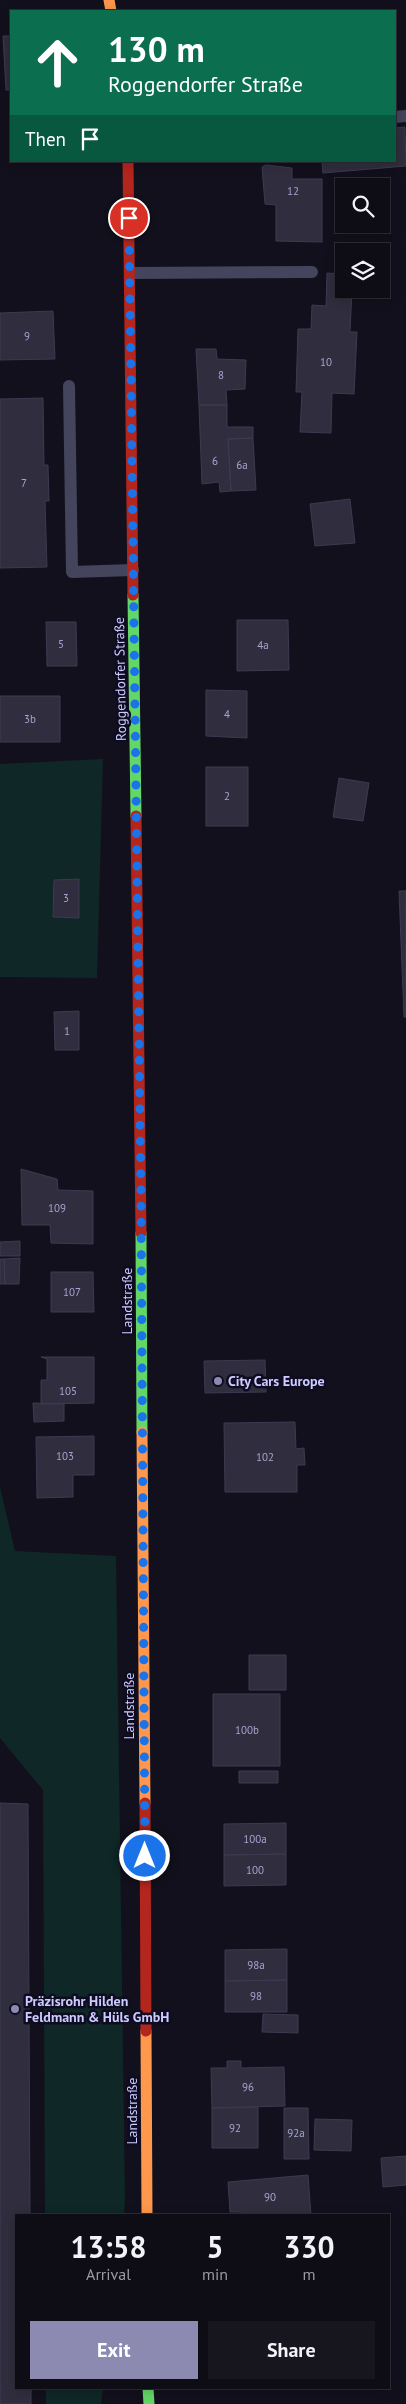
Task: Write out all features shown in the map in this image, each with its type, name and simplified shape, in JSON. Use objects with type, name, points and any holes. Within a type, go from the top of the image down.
[{"type":"main road","name":"Roggendorfer Straße","points":[[128,162],[141,1197]]},
{"type":"main road","name":"Landstraße","points":[[141,1197],[147,2214]]},
{"type":"main road","points":[[148,2389],[148,2404]]},
{"type":"lane","points":[[130,273],[312,272]]},
{"type":"lane","points":[[69,386],[72,572],[133,570]]},
{"type":"green space","points":[[103,759],[97,978],[0,977],[0,764]]},
{"type":"green space","points":[[0,1487],[15,1551],[116,1556],[124,2214],[45,2214],[43,1790],[0,1738]]},
{"type":"green space","points":[[46,2389],[103,2389],[101,2404],[46,2404]]},
{"type":"building","points":[[3,36],[10,36],[10,90],[6,90]]},
{"type":"building","points":[[405,127],[406,166],[323,173],[322,162],[396,162],[396,128]]},
{"type":"building","points":[[266,165],[292,168],[292,179],[322,179],[322,242],[276,241],[276,205],[265,204],[262,167]]},
{"type":"building","points":[[327,273],[335,273],[335,298],[352,298],[350,332],[357,332],[354,394],[332,393],[331,433],[300,432],[302,392],[296,392],[298,329],[311,329],[312,305],[326,306]]},
{"type":"building","points":[[53,311],[55,359],[0,360],[0,313]]},
{"type":"building","points":[[196,349],[216,349],[217,359],[246,360],[245,389],[226,390],[227,405],[199,405]]},
{"type":"building","points":[[43,398],[44,465],[48,465],[49,501],[45,501],[47,567],[0,568],[0,399]]},
{"type":"building","points":[[199,405],[227,405],[227,427],[253,427],[253,438],[228,439],[231,491],[220,492],[219,482],[202,484]]},
{"type":"building","points":[[253,438],[256,490],[231,491],[228,439]]},
{"type":"building","points":[[350,499],[355,543],[315,546],[310,504]]},
{"type":"building","points":[[237,620],[288,620],[289,670],[237,671]]},
{"type":"building","points":[[46,622],[76,622],[77,666],[47,666]]},
{"type":"building","points":[[206,690],[247,691],[247,738],[206,736]]},
{"type":"building","points":[[0,696],[60,696],[60,742],[0,742]]},
{"type":"building","points":[[206,767],[248,767],[248,826],[206,826]]},
{"type":"building","points":[[339,778],[369,783],[363,821],[333,817]]},
{"type":"building","points":[[79,879],[79,918],[53,917],[54,880]]},
{"type":"building","points":[[399,891],[406,891],[406,1017],[404,1017]]},
{"type":"building","points":[[79,1011],[79,1050],[55,1050],[54,1012]]},
{"type":"building","points":[[21,1169],[57,1179],[58,1190],[93,1191],[93,1244],[51,1243],[50,1225],[22,1225]]},
{"type":"building","points":[[20,1241],[20,1256],[0,1256],[0,1242]]},
{"type":"building","points":[[20,1258],[19,1284],[5,1284],[4,1259]]},
{"type":"building","points":[[0,1259],[4,1259],[5,1284],[0,1284]]},
{"type":"building","points":[[51,1272],[93,1272],[94,1312],[51,1312]]},
{"type":"building","points":[[41,1357],[94,1357],[94,1403],[41,1404],[41,1380],[47,1380],[47,1359]]},
{"type":"building","points":[[265,1360],[266,1392],[205,1393],[204,1361]]},
{"type":"building","points":[[33,1403],[64,1404],[64,1421],[34,1422]]},
{"type":"building","points":[[295,1422],[296,1449],[304,1448],[305,1465],[297,1465],[297,1492],[225,1492],[224,1423]]},
{"type":"building","points":[[94,1436],[94,1475],[73,1475],[73,1497],[37,1498],[36,1437]]},
{"type":"building","points":[[249,1655],[286,1655],[286,1690],[249,1690]]},
{"type":"building","points":[[213,1694],[280,1694],[280,1766],[213,1766]]},
{"type":"building","points":[[239,1771],[278,1771],[278,1783],[239,1783]]},
{"type":"building","name":"Präzisrohr Hilden Feldmann & Hüls GmbH","points":[[0,1803],[28,1804],[30,2214],[15,2214],[15,2389],[31,2389],[31,2404],[0,2404]]},
{"type":"building","points":[[286,1823],[286,1854],[224,1855],[224,1824]]},
{"type":"building","points":[[286,1854],[286,1885],[224,1886],[224,1855]]},
{"type":"building","points":[[287,1949],[287,1980],[225,1981],[225,1950]]},
{"type":"building","points":[[287,1980],[287,2012],[225,2012],[225,1981]]},
{"type":"building","points":[[263,2014],[298,2015],[298,2033],[262,2032]]},
{"type":"building","points":[[227,2061],[241,2061],[241,2068],[284,2067],[285,2106],[212,2108],[211,2068],[227,2068]]},
{"type":"building","points":[[258,2107],[258,2148],[212,2148],[212,2108]]},
{"type":"building","points":[[284,2108],[308,2108],[309,2159],[284,2159]]},
{"type":"building","points":[[315,2119],[352,2120],[351,2151],[314,2150]]},
{"type":"building","points":[[406,2156],[406,2185],[383,2187],[381,2158]]},
{"type":"building","points":[[308,2175],[311,2214],[241,2214],[240,2212],[230,2212],[228,2182]]},
{"type":"traffic: fast","points":[[133,595],[136,816]]},
{"type":"traffic: fast","points":[[141,1233],[142,1432]]},
{"type":"traffic: fast","points":[[148,2389],[149,2404]]},
{"type":"traffic: slow","points":[[109,0],[111,10]]},
{"type":"traffic: slow","points":[[142,1432],[145,1803]]},
{"type":"traffic: slow","points":[[146,2031],[147,2214]]},
{"type":"traffic: jam","points":[[128,162],[133,595]]},
{"type":"traffic: jam","points":[[136,816],[141,1233]]},
{"type":"traffic: jam","points":[[145,1803],[146,2031]]},
{"type":"place","name":"City Cars Europe","points":[[218,1381]]},
{"type":"place","name":"Präzisrohr Hilden Feldmann & Hüls GmbH","points":[[15,2009]]},
{"type":"route","points":[[129,218],[141,1197],[145,1856]]}]
